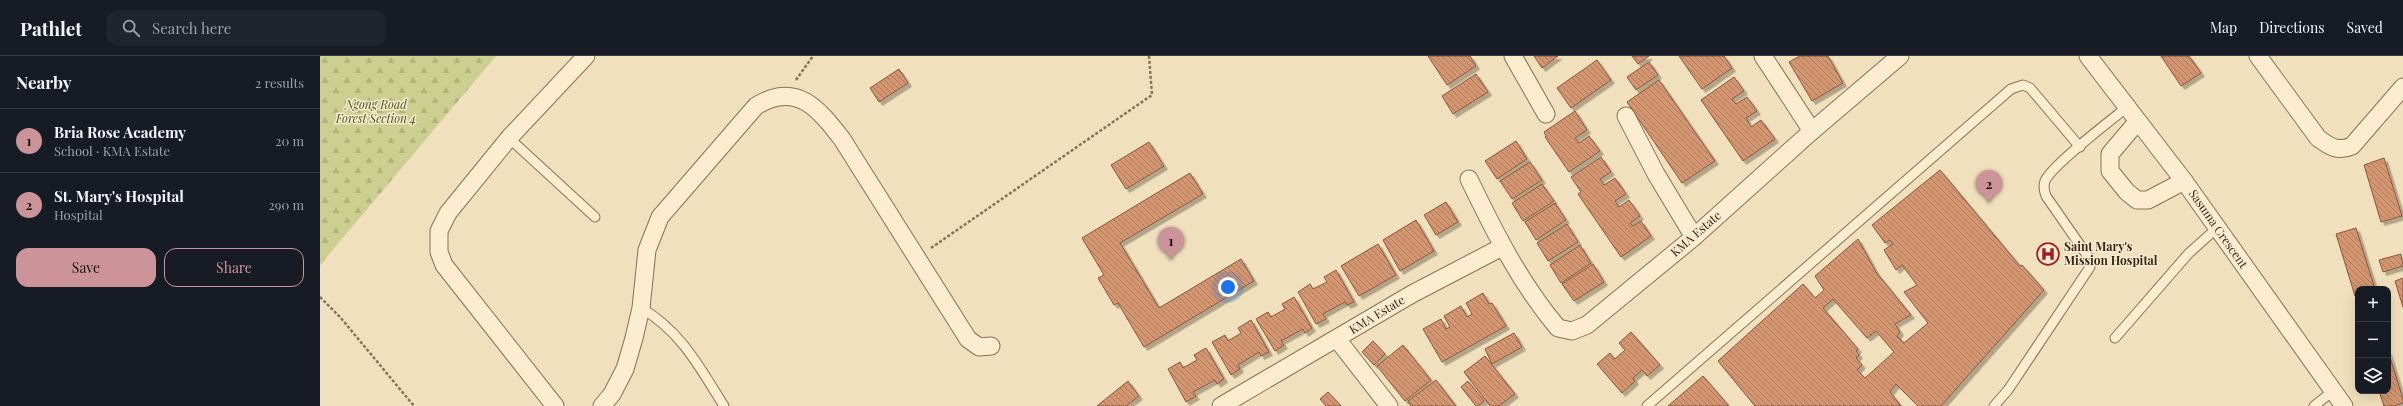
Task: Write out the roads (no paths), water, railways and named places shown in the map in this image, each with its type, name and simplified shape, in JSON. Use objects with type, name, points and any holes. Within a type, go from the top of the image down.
[{"type":"street","points":[[555,406],[444,265],[439,252],[439,231],[448,213],[509,138],[586,56]]},
{"type":"street","points":[[1513,56],[1546,114]]},
{"type":"street","points":[[1763,56],[1812,131]]},
{"type":"street","name":"KMA Estate","points":[[1468,179],[1502,247],[1544,311],[1558,328],[1572,331],[1587,325],[1694,237],[1812,131],[1900,56]]},
{"type":"street","name":"Sasuma Crescent","points":[[2088,56],[2126,108],[2184,181],[2344,406]]},
{"type":"street","points":[[2258,56],[2318,138],[2331,148],[2344,150],[2352,146],[2403,87]]},
{"type":"street","points":[[602,406],[612,394],[625,369],[641,308],[647,250],[660,217],[756,106],[770,97],[786,94],[801,99],[827,120],[842,139],[968,339],[978,347],[992,346]]},
{"type":"street","points":[[1626,116],[1656,174],[1694,237]]},
{"type":"street","points":[[2137,122],[2110,154],[2110,171],[2127,192],[2138,200],[2148,200],[2184,181]]},
{"type":"street","name":"KMA Estate","points":[[1221,406],[1412,294],[1502,247]]},
{"type":"street","name":"KMA Estate","points":[[1337,339],[1389,406]]},
{"type":"lane","points":[[1647,406],[2011,89],[2023,85],[2030,88],[2080,147]]},
{"type":"lane","points":[[1994,406],[2008,390],[2090,267],[2089,258],[2046,196],[2043,189],[2049,176],[2080,147],[2126,108]]},
{"type":"lane","points":[[509,138],[595,217]]},
{"type":"lane","points":[[2115,338],[2189,253],[2217,228]]},
{"type":"lane","points":[[641,308],[661,319],[674,334],[697,362],[724,406]]},
{"type":"lane","points":[[2314,406],[2332,391]]},
{"type":"place","name":"St. Mary's Hospital","points":[[1989,203]]},
{"type":"place","name":"Saint Mary's Mission Hospital","points":[[2048,254]]},
{"type":"place","name":"Bria Rose Academy","points":[[1171,260]]},
{"type":"park label","name":"Ngong Road Forest Section 4","points":[[376,112]]}]
